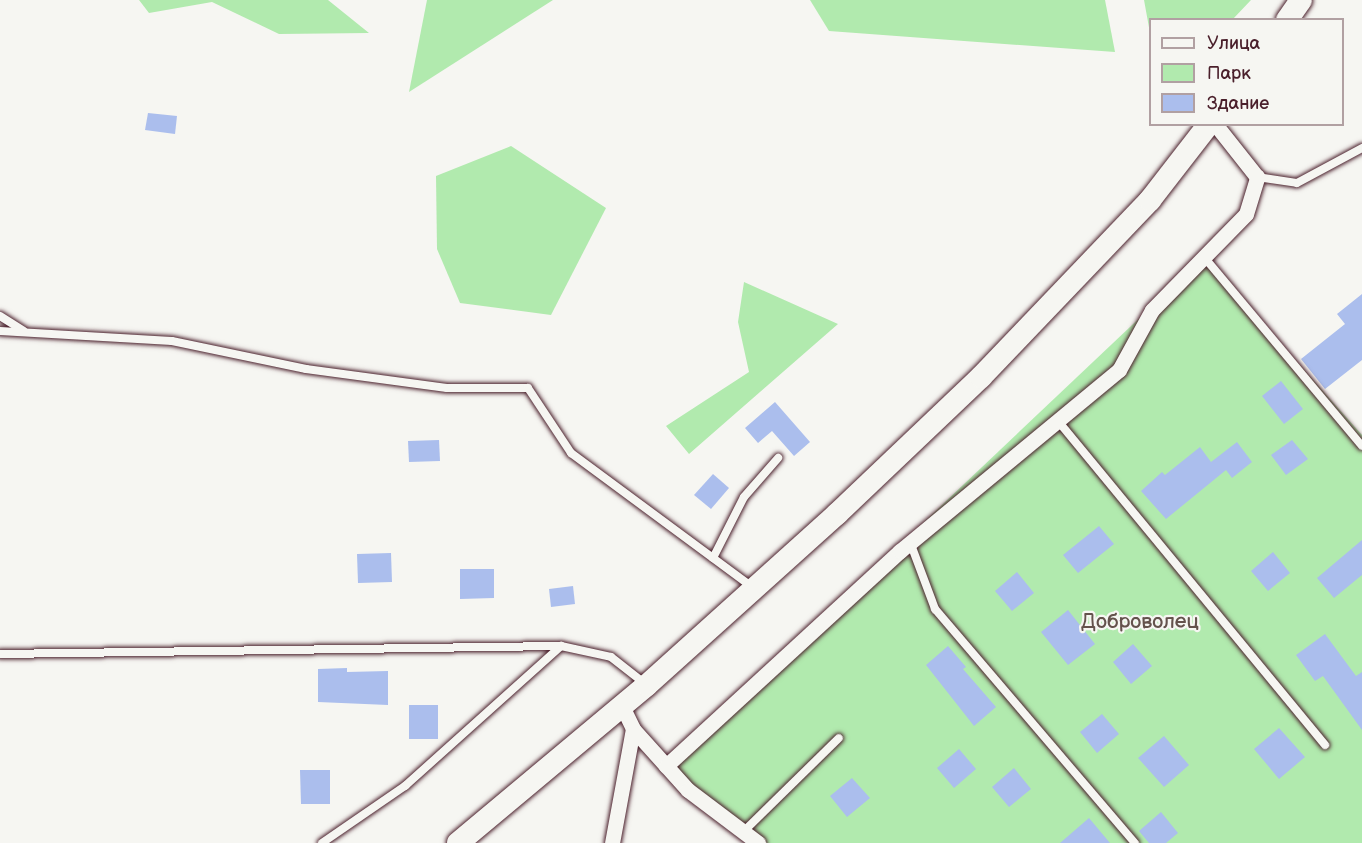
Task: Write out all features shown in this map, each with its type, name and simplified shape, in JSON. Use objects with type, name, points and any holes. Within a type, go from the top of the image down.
[{"type":"main road","points":[[1288,18],[1301,0]]},
{"type":"main road","points":[[458,843],[647,685],[837,514],[981,377],[1150,200],[1207,126]]},
{"type":"street","points":[[666,766],[910,543],[1119,370],[1152,310],[1246,214],[1257,177],[1217,126]]},
{"type":"street","points":[[622,706],[633,729],[687,790],[758,843]]},
{"type":"street","points":[[612,843],[633,729]]},
{"type":"lane","points":[[1257,177],[1297,183],[1362,148]]},
{"type":"lane","points":[[1204,257],[1362,446]]},
{"type":"lane","points":[[0,316],[25,332]]},
{"type":"lane","points":[[0,331],[172,341],[306,369],[447,388],[528,388],[571,453],[753,588]]},
{"type":"lane","points":[[1058,421],[1325,745]]},
{"type":"lane","points":[[713,558],[744,497],[778,458]]},
{"type":"lane","points":[[910,543],[935,609],[1135,843]]},
{"type":"lane","points":[[322,843],[405,786],[561,646]]},
{"type":"lane","points":[[0,654],[561,646],[611,657],[647,685]]},
{"type":"lane","points":[[743,832],[839,738]]},
{"type":"green space","points":[[139,0],[328,0],[369,33],[279,34],[212,2],[149,13]]},
{"type":"green space","points":[[427,0],[553,0],[409,92]]},
{"type":"green space","points":[[810,0],[1105,0],[1115,52],[829,31]]},
{"type":"green space","points":[[1144,0],[1251,0],[1234,18],[1149,18],[1149,28]]},
{"type":"green space","points":[[511,146],[606,208],[551,315],[460,303],[437,249],[436,176]]},
{"type":"green space","name":"Доброволец","points":[[1204,257],[1362,435],[1362,843],[762,843],[666,766]]},
{"type":"green space","points":[[744,282],[838,324],[689,454],[666,426],[749,372],[738,322]]},
{"type":"building","points":[[148,113],[177,116],[175,134],[145,130]]},
{"type":"building","points":[[1362,294],[1362,360],[1325,389],[1301,359],[1345,324],[1337,314]]},
{"type":"building","points":[[1281,381],[1303,409],[1284,424],[1262,396]]},
{"type":"building","points":[[775,402],[810,442],[794,456],[772,431],[758,443],[745,428]]},
{"type":"building","points":[[439,440],[440,461],[409,462],[408,441]]},
{"type":"building","points":[[1292,440],[1308,459],[1286,475],[1271,455]]},
{"type":"building","points":[[1237,442],[1252,462],[1232,478],[1226,470],[1166,519],[1141,491],[1162,472],[1165,475],[1200,447],[1211,462]]},
{"type":"building","points":[[713,474],[729,488],[711,509],[694,495]]},
{"type":"building","points":[[1099,526],[1114,544],[1078,573],[1063,555]]},
{"type":"building","points":[[1362,540],[1362,575],[1334,598],[1317,578]]},
{"type":"building","points":[[1273,552],[1290,573],[1268,591],[1251,571]]},
{"type":"building","points":[[391,553],[392,582],[358,583],[357,554]]},
{"type":"building","points":[[460,569],[494,569],[494,598],[460,599]]},
{"type":"building","points":[[1017,572],[1034,593],[1012,611],[995,591]]},
{"type":"building","points":[[573,586],[575,604],[551,607],[549,589]]},
{"type":"building","points":[[1068,610],[1095,644],[1068,665],[1041,632]]},
{"type":"building","points":[[1325,634],[1356,676],[1362,672],[1362,730],[1323,676],[1315,681],[1296,655]]},
{"type":"building","points":[[1133,644],[1152,666],[1131,684],[1113,662]]},
{"type":"building","points":[[948,646],[966,667],[963,669],[996,707],[974,726],[926,665]]},
{"type":"building","points":[[347,668],[347,672],[388,671],[388,705],[318,702],[318,669]]},
{"type":"building","points":[[409,705],[438,705],[438,739],[409,739]]},
{"type":"building","points":[[1102,714],[1119,734],[1097,753],[1080,732]]},
{"type":"building","points":[[1279,728],[1305,757],[1279,779],[1254,749]]},
{"type":"building","points":[[1164,736],[1189,765],[1164,787],[1138,758]]},
{"type":"building","points":[[959,749],[976,769],[954,788],[937,768]]},
{"type":"building","points":[[1014,768],[1031,789],[1009,807],[992,787]]},
{"type":"building","points":[[300,770],[330,770],[330,804],[301,804]]},
{"type":"building","points":[[852,778],[870,798],[847,817],[830,796]]},
{"type":"building","points":[[1161,812],[1178,833],[1166,843],[1149,843],[1139,831]]},
{"type":"building","points":[[1089,818],[1110,843],[1060,843]]}]
